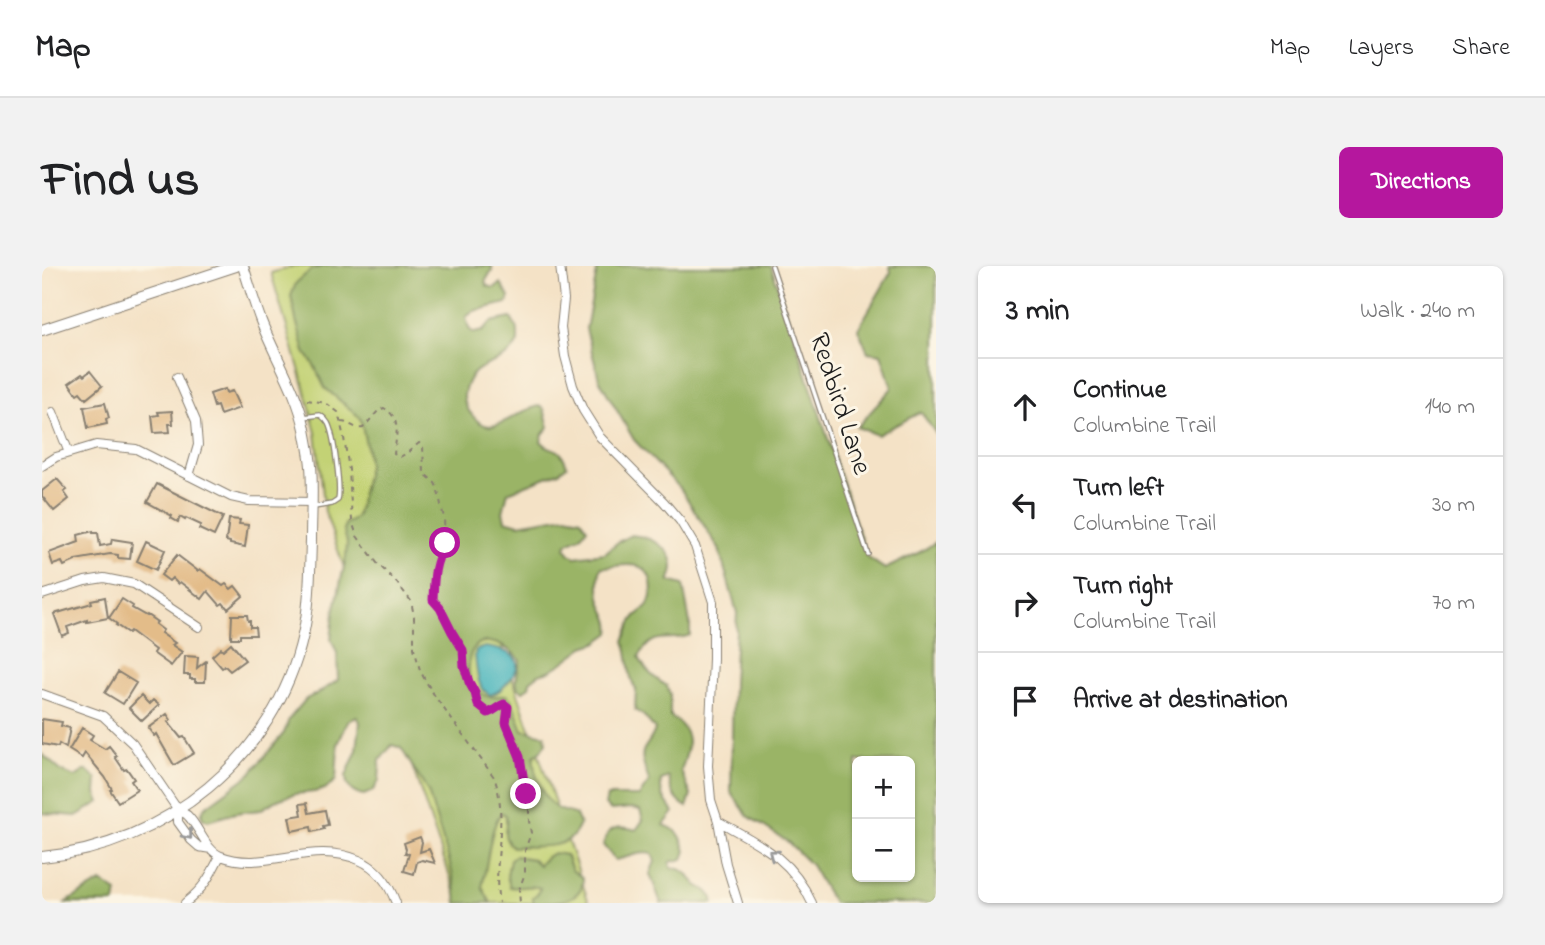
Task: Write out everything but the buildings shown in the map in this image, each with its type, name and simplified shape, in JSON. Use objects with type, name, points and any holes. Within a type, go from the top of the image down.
[{"type":"street","points":[[42,330],[236,266]]},
{"type":"street","points":[[42,857],[69,854],[121,840],[188,804],[236,760],[258,734],[274,712],[288,682],[303,636],[309,602],[311,465],[301,418],[285,371],[262,323],[243,266]]},
{"type":"street","points":[[560,266],[564,299],[561,328],[565,356],[583,410],[600,437],[680,521],[695,546],[713,602],[708,766],[711,800],[738,903]]},
{"type":"street","points":[[177,377],[196,421],[198,445],[189,476]]},
{"type":"street","points":[[53,412],[69,453]]},
{"type":"street","points":[[42,466],[56,457],[96,445],[136,449],[230,496],[249,501],[312,505]]},
{"type":"street","points":[[42,595],[85,581],[104,578],[134,584],[199,627]]},
{"type":"street","points":[[42,694],[103,716],[133,744],[178,810],[187,815],[211,849],[220,856],[256,860],[317,852],[344,854],[367,864],[377,872],[387,883],[396,903]]},
{"type":"street","points":[[718,821],[774,852],[800,882],[812,903]]},
{"type":"street","points":[[185,903],[200,892],[220,856]]},
{"type":"lane","name":"Redbird Lane","points":[[772,266],[868,554]]},
{"type":"lane","points":[[301,418],[320,415],[328,424],[339,487],[338,500],[332,504],[312,505]]},
{"type":"path","points":[[306,400],[331,405],[338,412],[349,470],[352,521],[357,536],[411,601],[414,648],[420,670],[436,698],[490,769],[498,787],[499,903]]},
{"type":"path","points":[[341,422],[358,429],[363,428],[384,408],[393,413],[396,421],[394,454],[404,456],[419,443],[423,445],[424,472],[437,487],[445,525],[445,543],[433,574],[433,600],[463,650],[464,666],[478,705],[488,713],[504,704],[508,707],[506,723],[520,757],[530,808],[531,833],[525,850],[525,873],[519,890],[520,903]]},
{"type":"green space","points":[[294,266],[373,266],[589,903],[459,903],[325,512],[316,433],[271,273]]},
{"type":"green space","points":[[325,266],[492,266],[485,282],[487,286],[494,288],[501,283],[509,297],[507,303],[474,311],[466,317],[469,329],[474,333],[483,331],[491,322],[511,318],[518,331],[518,342],[505,357],[475,373],[465,390],[465,403],[478,421],[489,426],[500,424],[539,406],[544,409],[549,427],[541,441],[558,451],[567,466],[559,472],[508,492],[503,512],[505,520],[519,524],[566,516],[581,519],[587,528],[565,548],[575,557],[605,553],[631,535],[658,543],[670,555],[672,571],[669,581],[683,585],[690,635],[656,640],[645,648],[639,657],[650,674],[667,686],[670,716],[683,728],[688,740],[681,771],[691,795],[687,807],[674,794],[669,777],[661,780],[662,793],[674,812],[664,825],[679,835],[686,851],[683,859],[670,862],[671,868],[686,873],[707,891],[713,898],[713,903],[661,903],[650,874],[655,861],[652,854],[638,854],[615,860],[603,845],[611,830],[624,827],[636,830],[643,820],[640,810],[611,810],[605,805],[607,796],[639,796],[649,782],[643,753],[655,729],[635,710],[636,689],[631,678],[624,641],[632,622],[647,606],[651,595],[652,584],[647,572],[636,566],[601,567],[599,592],[610,622],[610,633],[549,671],[539,674],[523,691],[518,688],[516,680],[520,660],[510,651],[496,644],[482,642],[470,655],[470,685],[486,696],[506,695],[511,699],[523,730],[545,735],[546,743],[534,756],[539,784],[551,803],[576,815],[580,824],[569,840],[561,843],[552,846],[513,847],[506,839],[506,819],[505,814],[501,813],[491,837],[482,887],[491,903],[457,903],[449,860],[428,792],[401,748],[392,745],[380,760],[379,781],[373,791],[364,795],[351,790],[346,776],[357,750],[360,722],[357,717],[348,721],[338,744],[336,780],[325,789],[295,794],[260,810],[235,813],[208,821],[203,819],[201,815],[204,808],[250,774],[284,733],[289,719],[306,699],[338,680],[337,653],[331,639],[346,557],[345,524],[357,516],[368,466],[361,420],[325,388],[305,352],[296,320],[291,296],[296,283],[313,269]]},
{"type":"green space","points":[[598,266],[771,266],[867,557],[885,569],[936,542],[936,903],[833,903],[811,865],[788,842],[748,816],[731,792],[737,613],[719,549],[680,488],[634,440],[599,379],[586,329]]},
{"type":"green space","points":[[890,266],[936,266],[936,434],[921,412],[877,435],[857,427],[892,388],[881,354],[868,352],[858,329],[891,272]]},
{"type":"green space","points":[[42,754],[61,771],[75,777],[86,770],[97,779],[96,793],[100,802],[76,816],[42,813]]},
{"type":"green space","points":[[554,853],[566,855],[572,870],[583,878],[582,886],[572,897],[549,903],[533,903],[533,897],[540,888],[510,887],[507,876],[510,859],[515,856],[533,859],[539,865]]},
{"type":"green space","points":[[101,882],[117,892],[115,903],[65,903]]},
{"type":"water","points":[[485,647],[508,653],[516,660],[517,666],[505,686],[490,695],[480,683],[475,655],[476,650]]},
{"type":"route","points":[[445,543],[433,574],[433,600],[460,643],[464,666],[478,705],[488,713],[504,704],[508,707],[507,728],[520,757],[526,794]]}]
